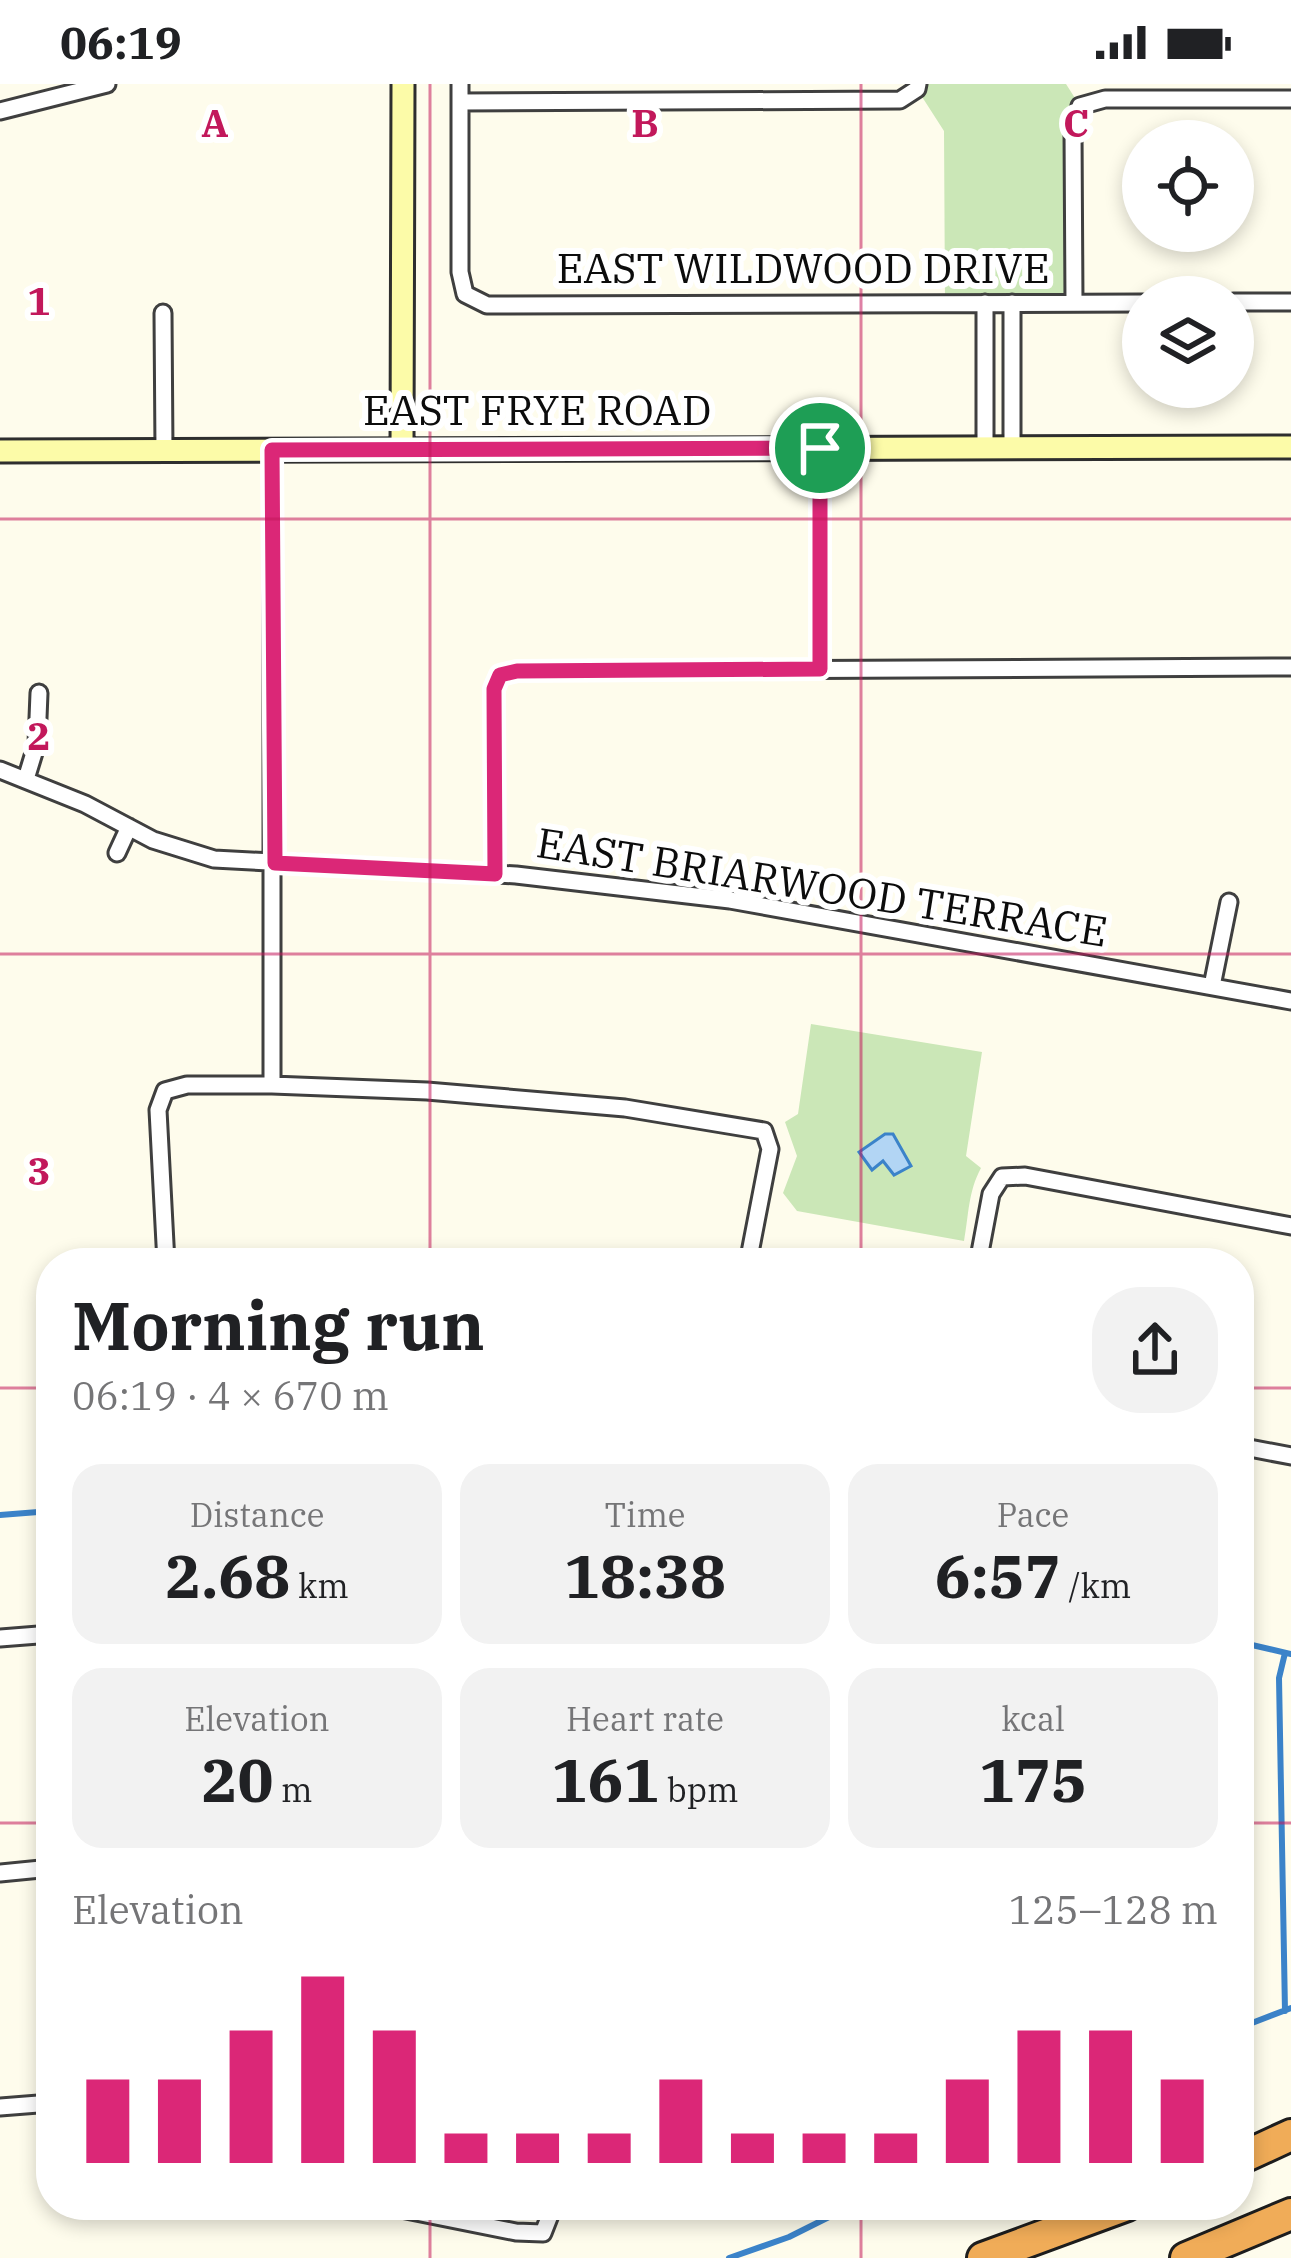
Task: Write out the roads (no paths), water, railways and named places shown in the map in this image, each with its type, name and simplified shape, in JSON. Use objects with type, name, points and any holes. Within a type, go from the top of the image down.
[{"type":"highway","points":[[1254,2152],[1291,2135]]},
{"type":"highway","points":[[1186,2258],[1291,2214]]},
{"type":"highway","points":[[983,2258],[1086,2220]]},
{"type":"street","points":[[0,111],[107,84]]},
{"type":"street","points":[[402,449],[403,84]]},
{"type":"street","points":[[460,93],[900,100],[917,86]]},
{"type":"street","name":"EAST WILDWOOD DRIVE","points":[[460,93],[460,272],[465,294],[487,305],[1122,303]]},
{"type":"street","points":[[1073,303],[1073,130],[1080,106],[1106,99],[1291,99]]},
{"type":"street","points":[[1254,302],[1291,302]]},
{"type":"street","points":[[985,303],[985,448]]},
{"type":"street","points":[[1012,303],[1012,447]]},
{"type":"street","points":[[164,313],[164,451]]},
{"type":"street","points":[[985,376],[1012,376]]},
{"type":"street","name":"EAST FRYE ROAD","points":[[0,451],[1291,447]]},
{"type":"street","points":[[820,448],[820,669]]},
{"type":"street","points":[[272,450],[272,1084]]},
{"type":"street","points":[[495,874],[494,689],[500,675],[517,671],[1291,667]]},
{"type":"street","points":[[26,778],[37,742],[39,693]]},
{"type":"street","name":"EAST BRIARWOOD TERRACE","points":[[0,770],[184,852],[214,859],[495,874],[768,905],[1291,1001]]},
{"type":"street","points":[[117,854],[129,827]]},
{"type":"street","points":[[1212,986],[1229,902]]},
{"type":"street","points":[[165,1248],[158,1109],[165,1091],[187,1085],[272,1084],[524,1097],[764,1131],[770,1149],[751,1248]]},
{"type":"street","points":[[981,1248],[991,1194],[1002,1177],[1025,1176],[1291,1226]]},
{"type":"street","points":[[1254,1450],[1291,1456]]},
{"type":"street","points":[[0,1638],[36,1635]]},
{"type":"street","points":[[0,1873],[36,1869]]},
{"type":"street","points":[[0,2107],[36,2104]]},
{"type":"street","points":[[456,2220],[543,2233],[548,2220]]},
{"type":"water","points":[[885,1134],[893,1134],[911,1166],[894,1175],[883,1161],[872,1170],[859,1152]]},
{"type":"waterway","points":[[0,1515],[36,1512]]},
{"type":"waterway","points":[[1254,1645],[1291,1654]]},
{"type":"waterway","points":[[1285,1653],[1279,1678],[1285,2011]]},
{"type":"waterway","points":[[1254,2022],[1291,2008]]},
{"type":"waterway","points":[[729,2258],[823,2220]]}]
